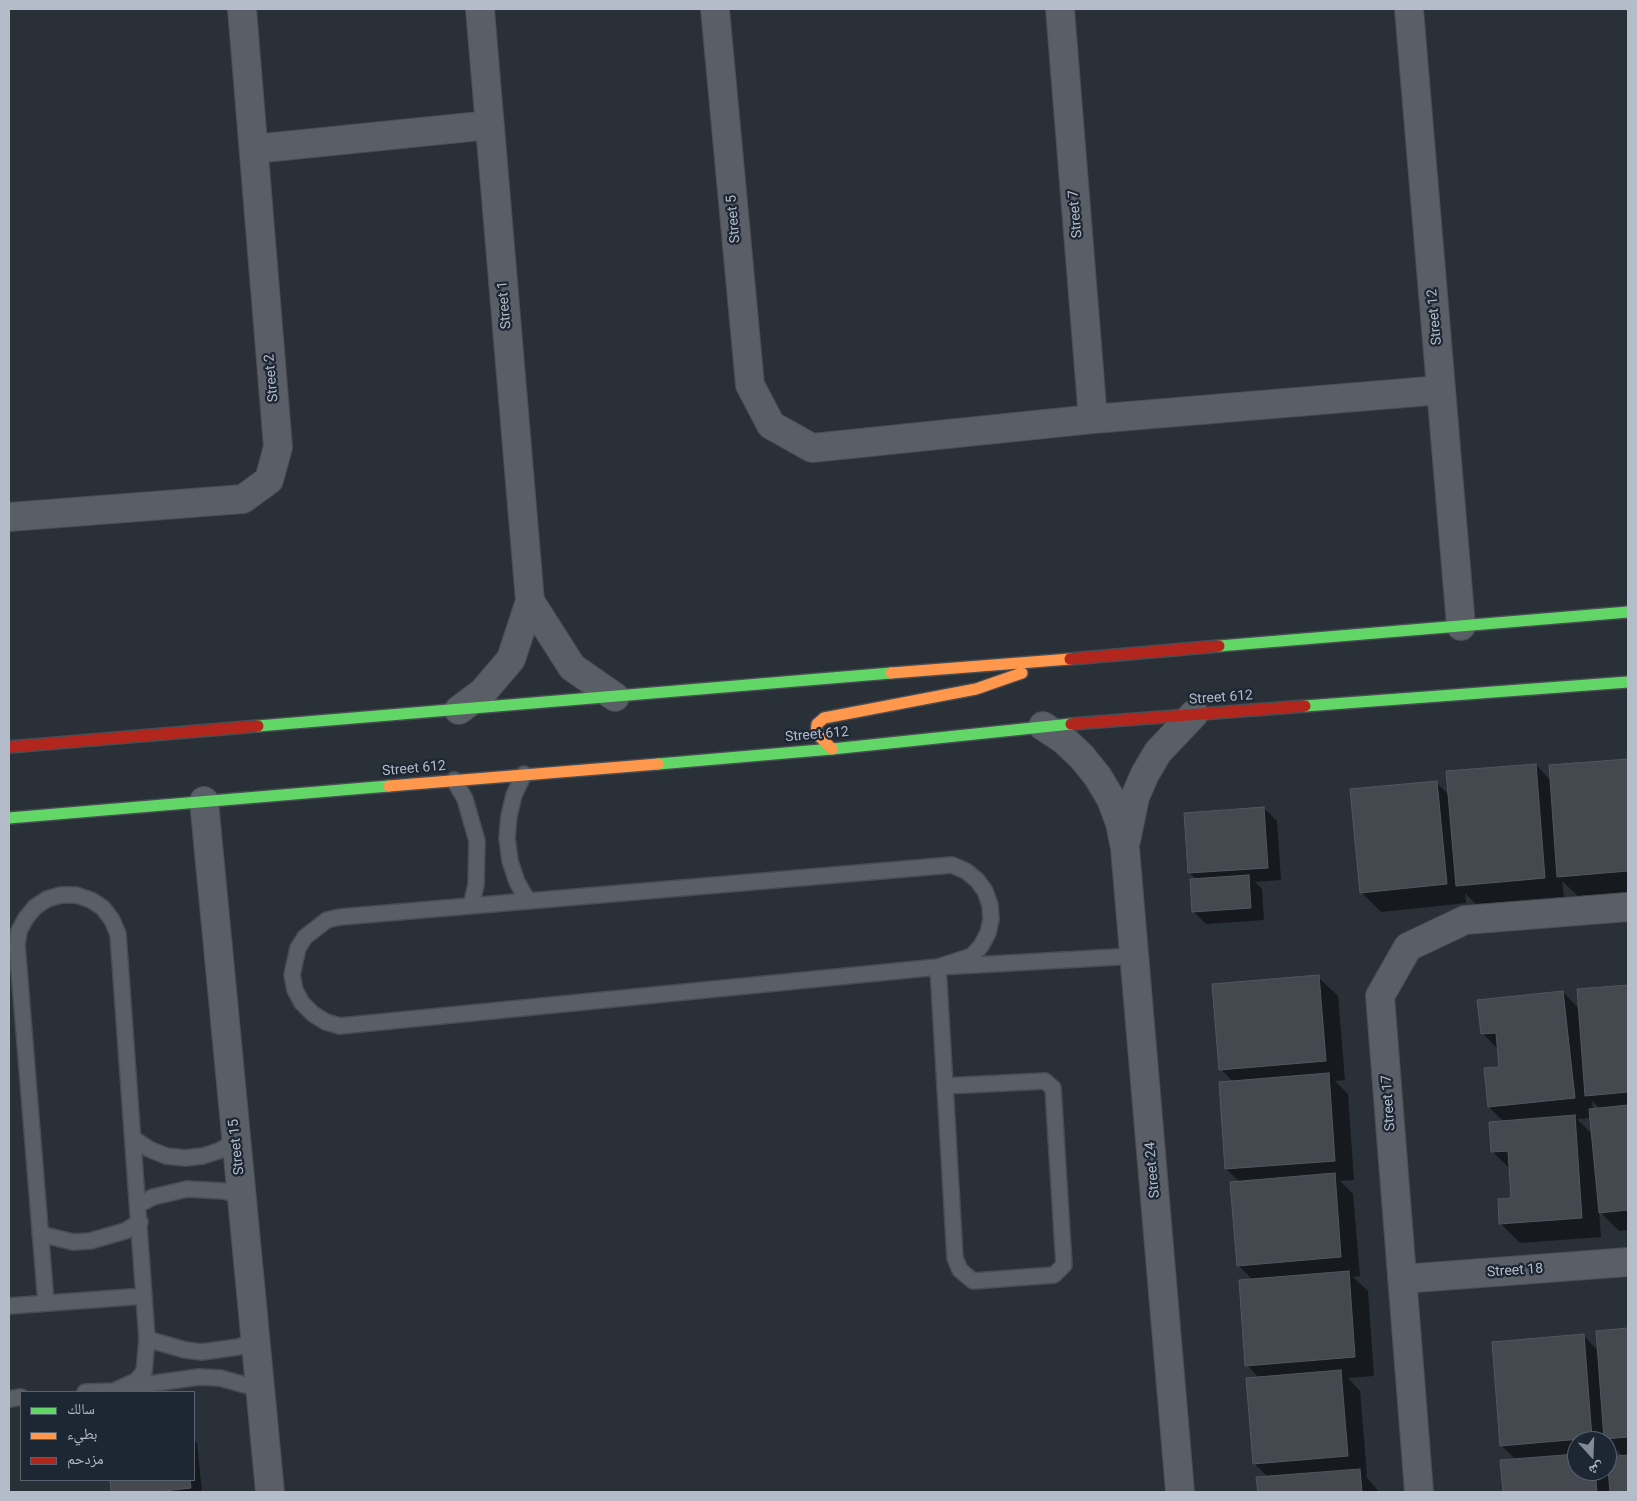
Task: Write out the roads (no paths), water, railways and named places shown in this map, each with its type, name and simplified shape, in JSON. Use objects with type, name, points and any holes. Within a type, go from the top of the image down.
[{"type":"street","name":"Street 2","points":[[9,517],[244,499],[269,480],[278,447],[242,9]]},
{"type":"street","name":"Street 1","points":[[459,710],[483,692],[511,659],[530,602],[480,9]]},
{"type":"street","name":"Street 5","points":[[715,9],[750,385],[771,425],[812,448],[1093,419]]},
{"type":"street","name":"Street 7","points":[[1060,9],[1093,419]]},
{"type":"street","name":"Street 12","points":[[1409,9],[1461,626]]},
{"type":"street","points":[[254,149],[490,125]]},
{"type":"street","points":[[1093,419],[1440,390]]},
{"type":"street","name":"Street 1","points":[[530,602],[572,667],[615,697]]},
{"type":"street","points":[[9,747],[1628,612]]},
{"type":"street","points":[[832,749],[816,733],[817,724],[824,718],[976,689],[1061,660]]},
{"type":"street","points":[[1494,693],[1580,674]]},
{"type":"street","name":"Street 612","points":[[9,818],[832,749],[1043,726],[1628,682]]},
{"type":"street","name":"Street 24","points":[[1125,848],[1130,814],[1144,774],[1158,752],[1194,714]]},
{"type":"street","name":"Street 24","points":[[1043,726],[1064,740],[1082,757],[1098,777],[1111,799],[1120,823],[1125,848],[1180,1492]]},
{"type":"street","points":[[38,755],[73,742]]},
{"type":"street","name":"Street 15","points":[[204,801],[270,1492]]},
{"type":"street","name":"Street 17","points":[[1419,1492],[1380,996],[1408,947],[1465,920],[1628,907]]},
{"type":"street","name":"Street 18","points":[[1402,1279],[1628,1262]]},
{"type":"lane","points":[[524,774],[514,795],[509,816],[507,838],[510,861],[517,882],[528,901]]},
{"type":"lane","points":[[454,780],[465,799],[477,841],[476,885],[471,906]]},
{"type":"lane","points":[[938,967],[972,956],[981,946],[988,933],[991,919],[990,905],[981,885],[966,871],[952,865],[340,917],[327,920],[305,937],[298,948],[292,974],[302,1003],[312,1014],[326,1022],[340,1026],[938,967],[1135,956]]},
{"type":"lane","points":[[46,1303],[17,945],[19,931],[35,907],[47,899],[61,895],[76,895],[91,900],[103,908],[112,920],[118,934],[147,1339],[144,1372],[126,1387]]},
{"type":"lane","points":[[938,967],[944,1086],[955,1258],[960,1270],[973,1281],[1054,1275],[1064,1265],[1053,1088],[1045,1081],[944,1086]]},
{"type":"lane","points":[[134,1139],[149,1149],[166,1156],[185,1158],[212,1153],[236,1140]]},
{"type":"lane","points":[[138,1204],[153,1197],[187,1189],[224,1191],[242,1196]]},
{"type":"lane","points":[[40,1234],[73,1242],[90,1241],[116,1235],[140,1222]]},
{"type":"lane","points":[[9,1306],[144,1296]]},
{"type":"lane","points":[[147,1339],[185,1350],[202,1352],[238,1348],[255,1341]]},
{"type":"lane","points":[[114,1391],[126,1387],[199,1377],[220,1378],[260,1389]]}]
